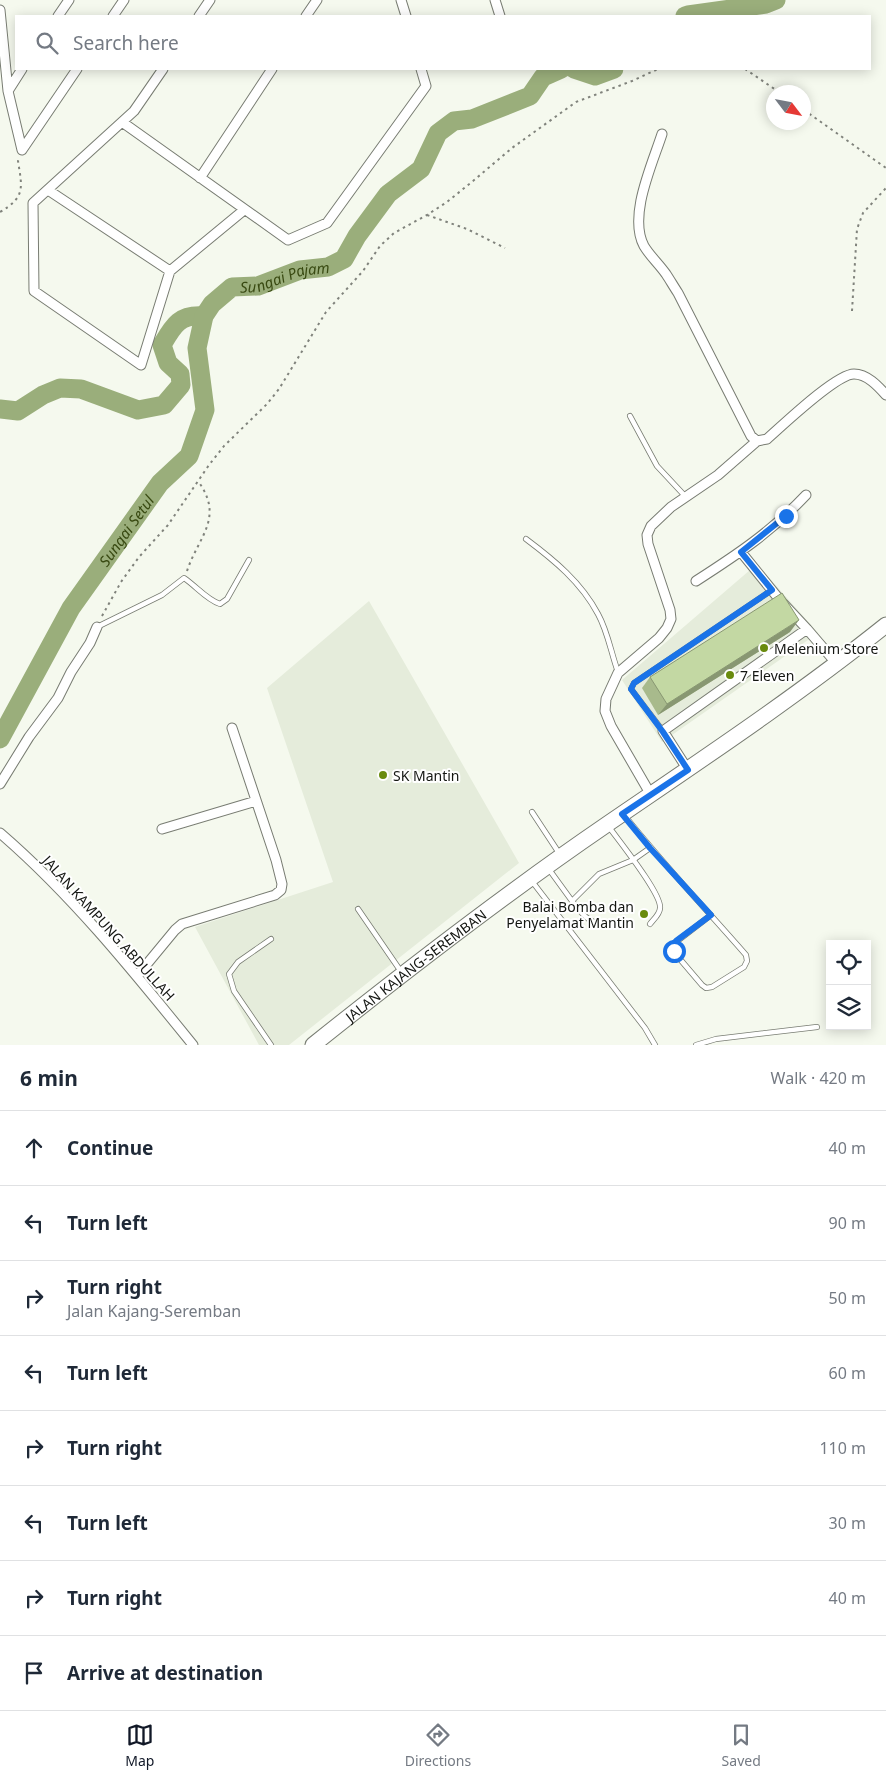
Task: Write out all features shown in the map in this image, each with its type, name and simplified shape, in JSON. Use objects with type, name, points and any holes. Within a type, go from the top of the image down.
[{"type":"main road","name":"JALAN KAJANG-SEREMBAN","points":[[313,1045],[402,974],[530,879],[837,664],[886,625]]},
{"type":"street","points":[[59,15],[69,0]]},
{"type":"street","points":[[114,15],[124,0]]},
{"type":"street","points":[[199,15],[210,0]]},
{"type":"street","points":[[307,15],[317,0]]},
{"type":"street","points":[[401,0],[406,15]]},
{"type":"street","points":[[495,0],[500,15]]},
{"type":"street","points":[[0,10],[8,90],[22,150]]},
{"type":"street","points":[[8,90],[21,70]]},
{"type":"street","points":[[22,150],[76,70]]},
{"type":"street","points":[[161,70],[134,111],[33,203],[34,291],[141,365],[170,271],[244,210]]},
{"type":"street","points":[[200,178],[271,70]]},
{"type":"street","points":[[122,122],[288,240],[327,223],[426,86],[421,70]]},
{"type":"street","points":[[662,134],[640,206],[638,219],[644,246],[678,293],[751,436],[757,440]]},
{"type":"street","points":[[51,192],[170,271]]},
{"type":"street","points":[[651,795],[611,726],[605,711],[606,699],[618,673],[659,638],[671,619],[670,610],[648,544],[647,535],[652,526],[685,496],[718,475],[757,440],[767,439],[838,379],[854,374],[867,377],[886,395]]},
{"type":"street","points":[[696,581],[741,552],[786,516],[806,495]]},
{"type":"street","points":[[741,552],[837,664]]},
{"type":"street","points":[[0,784],[29,737],[58,698],[90,643],[97,627]]},
{"type":"street","points":[[688,770],[663,732],[807,629]]},
{"type":"street","points":[[137,976],[182,924],[275,895],[281,890],[282,884],[276,860],[232,728]]},
{"type":"street","points":[[162,829],[256,801]]},
{"type":"street","name":"JALAN KAMPUNG ABDULLAH","points":[[0,833],[54,884],[137,976],[193,1045]]},
{"type":"lane","points":[[630,416],[657,466],[685,496]]},
{"type":"lane","points":[[526,539],[556,562],[587,596],[598,614],[618,673]]},
{"type":"lane","points":[[97,627],[162,595],[184,578],[202,591],[211,601],[220,604],[227,599],[249,560]]},
{"type":"lane","points":[[663,732],[631,689],[634,683],[772,590]]},
{"type":"lane","points":[[532,812],[562,856]]},
{"type":"lane","points":[[622,814],[650,848],[711,915],[746,955],[747,961],[744,966],[712,987],[706,988],[674,951],[672,945],[711,915]]},
{"type":"lane","points":[[607,824],[659,899],[661,907],[658,915],[650,924]]},
{"type":"lane","points":[[572,902],[599,874],[633,860],[650,848]]},
{"type":"lane","points":[[547,867],[586,918],[600,924]]},
{"type":"lane","points":[[530,879],[645,1028],[655,1045]]},
{"type":"lane","points":[[358,909],[402,974]]},
{"type":"lane","points":[[271,939],[238,962],[229,974],[234,991],[271,1045]]},
{"type":"lane","points":[[696,1045],[716,1039],[817,1027]]},
{"type":"path","points":[[97,627],[121,582],[139,557],[168,525],[224,446],[279,389],[326,312],[363,271],[380,246],[394,233],[427,215],[474,182],[512,148],[576,102],[656,70]]},
{"type":"path","points":[[746,70],[768,85]]},
{"type":"path","points":[[811,115],[886,168]]},
{"type":"path","points":[[0,212],[11,205],[21,190],[22,185],[18,161],[22,150]]},
{"type":"path","points":[[852,311],[857,229],[863,213],[886,188]]},
{"type":"path","points":[[427,215],[467,229],[505,248]]},
{"type":"path","points":[[184,578],[208,527],[210,511],[206,496],[198,481]]},
{"type":"shaded area","points":[[757,564],[818,633],[662,742],[622,680]]},
{"type":"shaded area","name":"SK Mantin","points":[[369,601],[519,863],[289,1045],[259,1045],[195,927],[333,882],[267,688]]},
{"type":"building","points":[[782,593],[799,620],[667,704],[650,677]]},
{"type":"waterway","name":"Sungai Pajam","points":[[688,15],[766,4],[776,0]]},
{"type":"waterway","name":"Sungai Setul","points":[[0,739],[71,608],[160,483],[189,456],[205,410],[197,348],[204,316],[212,304],[232,287],[258,286],[300,270],[328,267],[344,259],[357,236],[388,194],[421,169],[438,133],[454,121],[472,119],[530,96],[543,77],[559,70]]},
{"type":"waterway","name":"Sungai Pajam","points":[[577,70],[595,76],[611,70]]},
{"type":"waterway","name":"Sungai Pajam","points":[[0,409],[18,411],[43,395],[60,388],[81,389],[138,410],[164,405],[181,385],[180,374],[168,363],[162,345],[174,327],[183,319],[204,316]]},
{"type":"place","name":"Melenium Store","points":[[764,648]]},
{"type":"place","name":"7 Eleven","points":[[730,675]]},
{"type":"place","name":"SK Mantin","points":[[383,775]]},
{"type":"place","name":"Balai Bomba dan Penyelamat Mantin","points":[[644,914]]},
{"type":"route","points":[[674,951],[672,945],[676,941],[711,915],[622,814],[688,770],[631,689],[634,683],[772,590],[741,552],[761,538],[786,516]]}]
